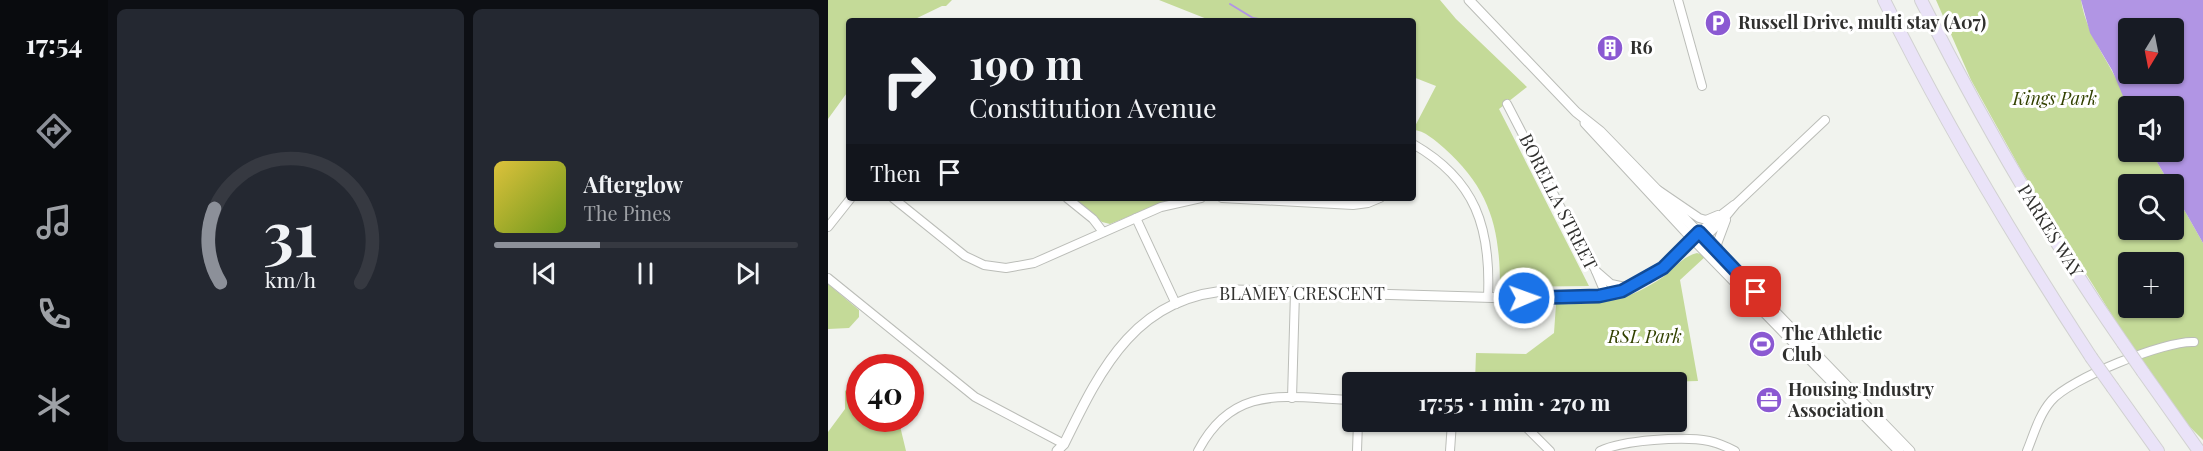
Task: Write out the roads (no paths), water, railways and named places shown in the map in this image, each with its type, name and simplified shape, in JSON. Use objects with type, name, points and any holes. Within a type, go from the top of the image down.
[{"type":"main road","name":"PARKES WAY","points":[[1884,0],[1930,90],[2002,218],[2091,357],[2158,451]]},
{"type":"main road","name":"PARKES WAY","points":[[1921,0],[1967,89],[2027,195],[2123,343],[2199,451]]},
{"type":"street","points":[[1469,0],[1576,112],[1594,135],[1910,451]]},
{"type":"street","points":[[1678,0],[1702,86]]},
{"type":"street","name":"BORELLA STREET","points":[[1507,104],[1578,241],[1595,269],[1607,298]]},
{"type":"street","points":[[1576,112],[1600,131],[1657,189],[1698,238],[1723,259],[1899,451]]},
{"type":"street","points":[[1698,238],[1729,213],[1825,120]]},
{"type":"street","points":[[1416,147],[1431,154],[1449,170],[1476,209],[1488,249],[1488,297]]},
{"type":"street","points":[[1657,189],[1701,219],[1710,219],[1736,204]]},
{"type":"street","points":[[828,226],[849,201]]},
{"type":"street","points":[[897,201],[962,254],[976,262],[990,266],[1012,268],[1026,266],[1179,201]]},
{"type":"street","points":[[1071,201],[1094,219],[1103,232]]},
{"type":"street","points":[[1280,201],[1357,205],[1372,201]]},
{"type":"street","points":[[1723,259],[1717,244],[1729,213]]},
{"type":"street","points":[[1698,238],[1718,215]]},
{"type":"street","points":[[1136,218],[1176,304]]},
{"type":"street","name":"BLAMEY CRESCENT","points":[[1607,298],[1630,288],[1663,268],[1698,238]]},
{"type":"street","name":"BLAMEY CRESCENT","points":[[1062,449],[1105,366],[1116,350],[1142,324],[1176,304],[1202,295],[1228,291],[1541,299],[1607,298],[1630,292],[1654,279],[1698,238]]},
{"type":"street","points":[[1595,269],[1611,284],[1630,288]]},
{"type":"street","points":[[828,278],[975,397],[1062,449]]},
{"type":"street","points":[[1292,398],[1295,292]]},
{"type":"street","points":[[2027,451],[2043,412],[2051,400],[2064,389],[2150,350],[2194,342]]},
{"type":"street","points":[[1198,451],[1216,422],[1237,407],[1258,399],[1342,400]]},
{"type":"street","points":[[1357,451],[1358,432]]},
{"type":"street","points":[[1450,451],[1451,432]]},
{"type":"street","points":[[1531,432],[1550,451]]},
{"type":"street","points":[[1600,451],[1624,443],[1689,440],[1711,441],[1735,451]]},
{"type":"waterway","points":[[1230,4],[1253,18]]},
{"type":"place","name":"Russell Drive, multi stay (A07)","points":[[1718,23]]},
{"type":"place","name":"R6","points":[[1610,48]]},
{"type":"place","name":"The Athletic Club","points":[[1762,344]]},
{"type":"place","name":"Housing Industry Association","points":[[1769,400]]},
{"type":"park label","name":"Kings Park","points":[[2055,99]]},
{"type":"park label","name":"RSL Park","points":[[1645,337]]}]
